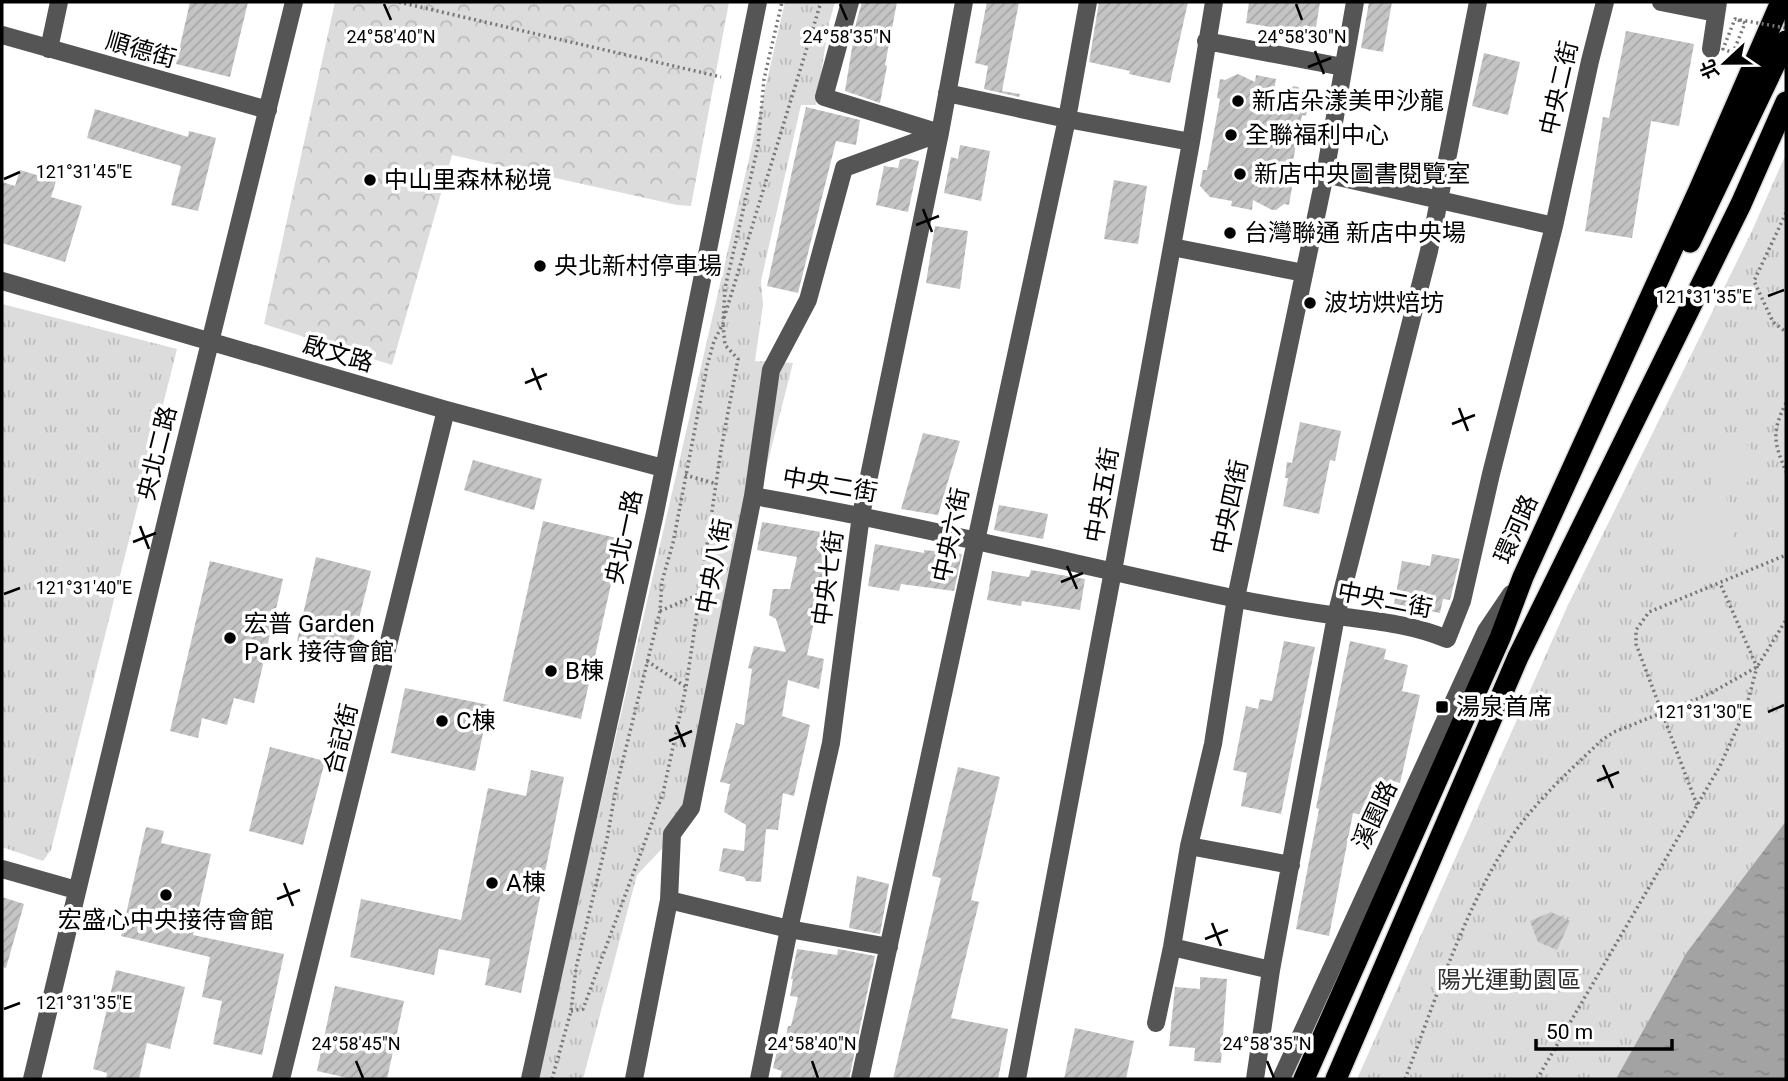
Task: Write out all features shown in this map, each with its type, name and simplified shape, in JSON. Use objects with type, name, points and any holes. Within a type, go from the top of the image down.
[{"type":"highway","name":"環河路","points":[[1304,1079],[1500,638],[1523,577],[1699,190],[1780,2]]},
{"type":"highway","points":[[1550,518],[1713,197],[1786,41]]},
{"type":"highway","points":[[1336,1079],[1518,657],[1705,278],[1786,102]]},
{"type":"street","points":[[49,49],[59,2]]},
{"type":"street","name":"央北二路","points":[[32,1079],[209,341],[294,2]]},
{"type":"street","name":"央北一路","points":[[530,1079],[655,513],[758,2]]},
{"type":"street","points":[[850,2],[824,97],[940,133]]},
{"type":"street","name":"中央七街","points":[[759,1079],[831,743],[861,515],[940,133],[964,2]]},
{"type":"street","name":"中央六街","points":[[860,1079],[1067,119],[1088,2]]},
{"type":"street","name":"中央五街","points":[[1017,1079],[1113,571],[1214,2]]},
{"type":"street","name":"中央四街","points":[[1156,1023],[1189,846],[1213,744],[1236,598],[1325,174],[1355,2]]},
{"type":"street","points":[[1255,1079],[1271,970],[1336,616],[1429,251],[1478,2]]},
{"type":"street","name":"中央二街","points":[[754,496],[861,515],[1236,598],[1336,616],[1377,620],[1434,633],[1447,639],[1462,601],[1554,226],[1605,2]]},
{"type":"street","points":[[1661,2],[1717,7],[1711,49]]},
{"type":"street","name":"順德街","points":[[2,35],[268,110]]},
{"type":"street","points":[[1206,41],[1343,67]]},
{"type":"street","points":[[947,93],[1191,142]]},
{"type":"street","name":"中央八街","points":[[634,1079],[669,900],[672,834],[691,808],[754,496],[771,370],[808,300],[844,168],[940,133]]},
{"type":"street","points":[[1325,174],[1554,226]]},
{"type":"street","points":[[1172,247],[1304,273]]},
{"type":"street","name":"啟文路","points":[[2,281],[446,410],[663,468]]},
{"type":"street","name":"合記街","points":[[281,1079],[446,410]]},
{"type":"street","name":"溪園路","points":[[1281,1079],[1486,631],[1523,577]]},
{"type":"street","points":[[1189,846],[1291,865]]},
{"type":"street","points":[[2,869],[76,890]]},
{"type":"street","points":[[669,900],[789,929],[889,947]]},
{"type":"street","points":[[1172,947],[1271,970]]},
{"type":"path","points":[[399,2],[721,78]]},
{"type":"path","points":[[571,1011],[583,1009],[663,793],[686,687],[721,450],[738,359],[725,345],[725,288],[758,146],[764,79],[782,2]]},
{"type":"path","points":[[552,1079],[571,1011],[576,968],[660,611],[662,582],[673,543],[714,341],[723,324],[821,2]]},
{"type":"path","points":[[1738,20],[1745,23],[1733,53],[1723,49],[1735,19],[1786,28]]},
{"type":"path","points":[[1786,213],[1754,281],[1773,322],[1786,332]]},
{"type":"path","points":[[1786,402],[1774,433],[1786,472]]},
{"type":"path","points":[[685,475],[717,484]]},
{"type":"path","points":[[1697,806],[1636,644],[1636,630],[1649,612],[1786,555]]},
{"type":"path","points":[[1720,583],[1757,667]]},
{"type":"path","points":[[660,611],[699,594]]},
{"type":"path","points":[[1537,1079],[1720,766],[1746,708],[1757,667],[1786,620]]},
{"type":"path","points":[[647,661],[686,687]]},
{"type":"path","points":[[1405,1079],[1471,912],[1506,846],[1538,804],[1602,740],[1614,732],[1709,695],[1757,667]]},
{"type":"green space","name":"中山里森林秘境","points":[[335,2],[729,2],[691,206],[452,155],[392,365],[264,324]]},
{"type":"green space","points":[[785,2],[835,2],[816,105],[801,105],[761,281],[763,305],[755,361],[793,363],[752,523],[700,809],[637,875],[583,1079],[537,1079]]},
{"type":"green space","name":"陽光運動園區","points":[[1786,154],[1786,821],[1687,952],[1786,1079],[1357,1079],[1568,605],[1751,233]]},
{"type":"green space","points":[[2,304],[177,349],[51,850],[43,861],[2,847]]},
{"type":"green space","points":[[1729,441],[1743,443],[1752,450],[1756,469],[1752,478],[1744,483],[1733,485],[1720,479],[1732,515],[1734,537],[1729,552],[1720,561],[1708,565],[1695,564],[1683,559],[1675,550],[1672,537],[1676,522],[1685,511],[1697,508],[1710,511],[1721,519],[1712,486],[1711,466],[1713,456]]},
{"type":"water","points":[[1786,821],[1786,1079],[1616,1079],[1687,952]]},
{"type":"building","points":[[190,2],[248,2],[230,77],[176,64]]},
{"type":"building","points":[[862,2],[897,2],[880,103],[845,91]]},
{"type":"building","points":[[987,2],[1019,2],[1002,91],[1020,94],[1019,97],[984,89],[988,66],[975,63]]},
{"type":"building","points":[[1099,2],[1188,2],[1170,83],[1089,62]]},
{"type":"building","points":[[1249,2],[1320,2],[1315,34],[1246,23]]},
{"type":"building","points":[[1369,2],[1392,2],[1383,52],[1361,48]]},
{"type":"building","points":[[1626,31],[1694,44],[1679,126],[1651,121],[1632,238],[1585,231],[1603,117],[1609,118]]},
{"type":"building","points":[[1484,53],[1520,62],[1508,115],[1472,106]]},
{"type":"building","points":[[1238,74],[1255,82],[1256,75],[1276,79],[1273,96],[1294,86],[1309,99],[1306,116],[1302,115],[1288,186],[1292,187],[1289,205],[1284,204],[1276,210],[1253,200],[1252,210],[1231,206],[1232,201],[1210,197],[1200,186],[1203,170],[1207,170],[1220,99],[1217,98],[1220,79],[1225,80]]},
{"type":"building","points":[[806,107],[860,120],[856,145],[836,141],[798,293],[767,286]]},
{"type":"building","points":[[95,109],[188,137],[189,131],[216,138],[198,211],[171,205],[181,166],[87,138]]},
{"type":"building","points":[[960,145],[990,151],[981,201],[944,193],[951,157],[958,159]]},
{"type":"building","points":[[905,158],[919,161],[908,212],[876,205],[884,166],[898,168],[900,160]]},
{"type":"building","points":[[20,170],[56,181],[51,197],[82,206],[65,262],[2,243],[2,182],[15,186]]},
{"type":"building","points":[[1114,180],[1147,186],[1138,244],[1104,239]]},
{"type":"building","points":[[935,226],[968,231],[960,289],[926,283]]},
{"type":"building","points":[[1300,422],[1341,431],[1335,461],[1330,460],[1319,514],[1283,506],[1288,478],[1285,478],[1287,462],[1292,463]]},
{"type":"building","points":[[923,433],[960,441],[938,515],[901,509]]},
{"type":"building","points":[[473,460],[542,479],[534,510],[464,490]]},
{"type":"building","points":[[999,505],[1048,514],[1043,539],[994,530]]},
{"type":"building","points":[[543,521],[621,539],[581,719],[503,701]]},
{"type":"building","points":[[762,522],[833,534],[807,655],[824,659],[819,689],[788,680],[782,716],[810,725],[794,796],[783,793],[778,830],[766,829],[761,882],[746,881],[744,877],[719,871],[723,848],[744,851],[746,825],[724,812],[730,784],[720,782],[736,723],[744,725],[752,669],[748,668],[754,646],[786,652],[776,619],[769,615],[773,589],[790,589],[797,557],[757,550]]},
{"type":"building","points":[[875,544],[924,553],[924,550],[962,554],[954,591],[901,584],[899,591],[868,586]]},
{"type":"building","points":[[1432,554],[1460,559],[1450,600],[1443,599],[1440,613],[1394,604],[1402,561],[1430,566]]},
{"type":"building","points":[[316,557],[371,571],[350,654],[297,641]]},
{"type":"building","name":"宏普 Garden Park 接待會館","points":[[210,561],[283,579],[254,703],[234,698],[227,725],[202,718],[198,738],[170,731]]},
{"type":"building","points":[[1031,570],[1085,579],[1080,610],[1022,601],[1021,606],[987,600],[992,571],[1029,577]]},
{"type":"building","points":[[1284,641],[1315,647],[1281,814],[1241,806],[1247,773],[1233,770],[1246,706],[1258,709],[1260,699],[1272,701]]},
{"type":"building","points":[[1350,641],[1386,649],[1384,659],[1408,665],[1402,691],[1420,695],[1400,783],[1393,781],[1391,790],[1377,787],[1370,817],[1353,813],[1329,936],[1296,929],[1319,809],[1316,808]]},
{"type":"building","name":"C棟","points":[[405,688],[489,705],[475,771],[391,753]]},
{"type":"building","points":[[270,747],[325,761],[303,845],[249,831]]},
{"type":"building","points":[[958,767],[1000,777],[971,900],[979,902],[951,1018],[1008,1029],[998,1079],[893,1079],[941,878],[932,876]]},
{"type":"building","name":"A棟","points":[[531,770],[564,777],[521,993],[485,985],[490,959],[439,949],[434,975],[350,957],[361,899],[461,920],[488,788],[526,796]]},
{"type":"building","points":[[146,827],[164,831],[161,843],[211,854],[193,935],[284,954],[262,1055],[213,1044],[222,1001],[202,997],[210,957],[121,936]]},
{"type":"building","points":[[857,876],[889,884],[880,934],[849,928]]},
{"type":"building","points":[[2,897],[24,904],[6,968],[2,967]]},
{"type":"building","points":[[1551,912],[1570,921],[1557,950],[1538,942],[1530,921]]},
{"type":"building","points":[[797,949],[837,955],[838,949],[875,956],[849,1079],[780,1079],[782,1071],[773,1068],[777,1051],[783,1052],[798,997],[790,996]]},
{"type":"building","points":[[116,970],[185,987],[170,1049],[147,1043],[139,1079],[106,1079],[107,1073],[93,1069]]},
{"type":"building","points":[[1200,977],[1227,979],[1221,1063],[1194,1061],[1195,1048],[1169,1046],[1175,987],[1200,989]]},
{"type":"building","points":[[335,986],[404,1001],[387,1079],[352,1079],[317,1071]]},
{"type":"building","points":[[1075,1028],[1134,1041],[1126,1079],[1064,1079]]},
{"type":"place","name":"新店朵漾美甲沙龍","points":[[1238,101]]},
{"type":"place","name":"全聯福利中心","points":[[1231,135]]},
{"type":"place","name":"新店中央圖書閱覽室","points":[[1240,174]]},
{"type":"place","name":"中山里森林秘境","points":[[370,180]]},
{"type":"place","name":"台灣聯通 新店中央場","points":[[1230,233]]},
{"type":"place","name":"央北新村停車場","points":[[540,266]]},
{"type":"place","name":"波坊烘焙坊","points":[[1310,303]]},
{"type":"place","name":"宏普 Garden Park 接待會館","points":[[230,638]]},
{"type":"place","name":"B棟","points":[[551,671]]},
{"type":"place","name":"湯泉首席","points":[[1442,707]]},
{"type":"place","name":"C棟","points":[[442,721]]},
{"type":"place","name":"A棟","points":[[492,883]]},
{"type":"place","name":"宏盛心中央接待會館","points":[[166,895]]}]
